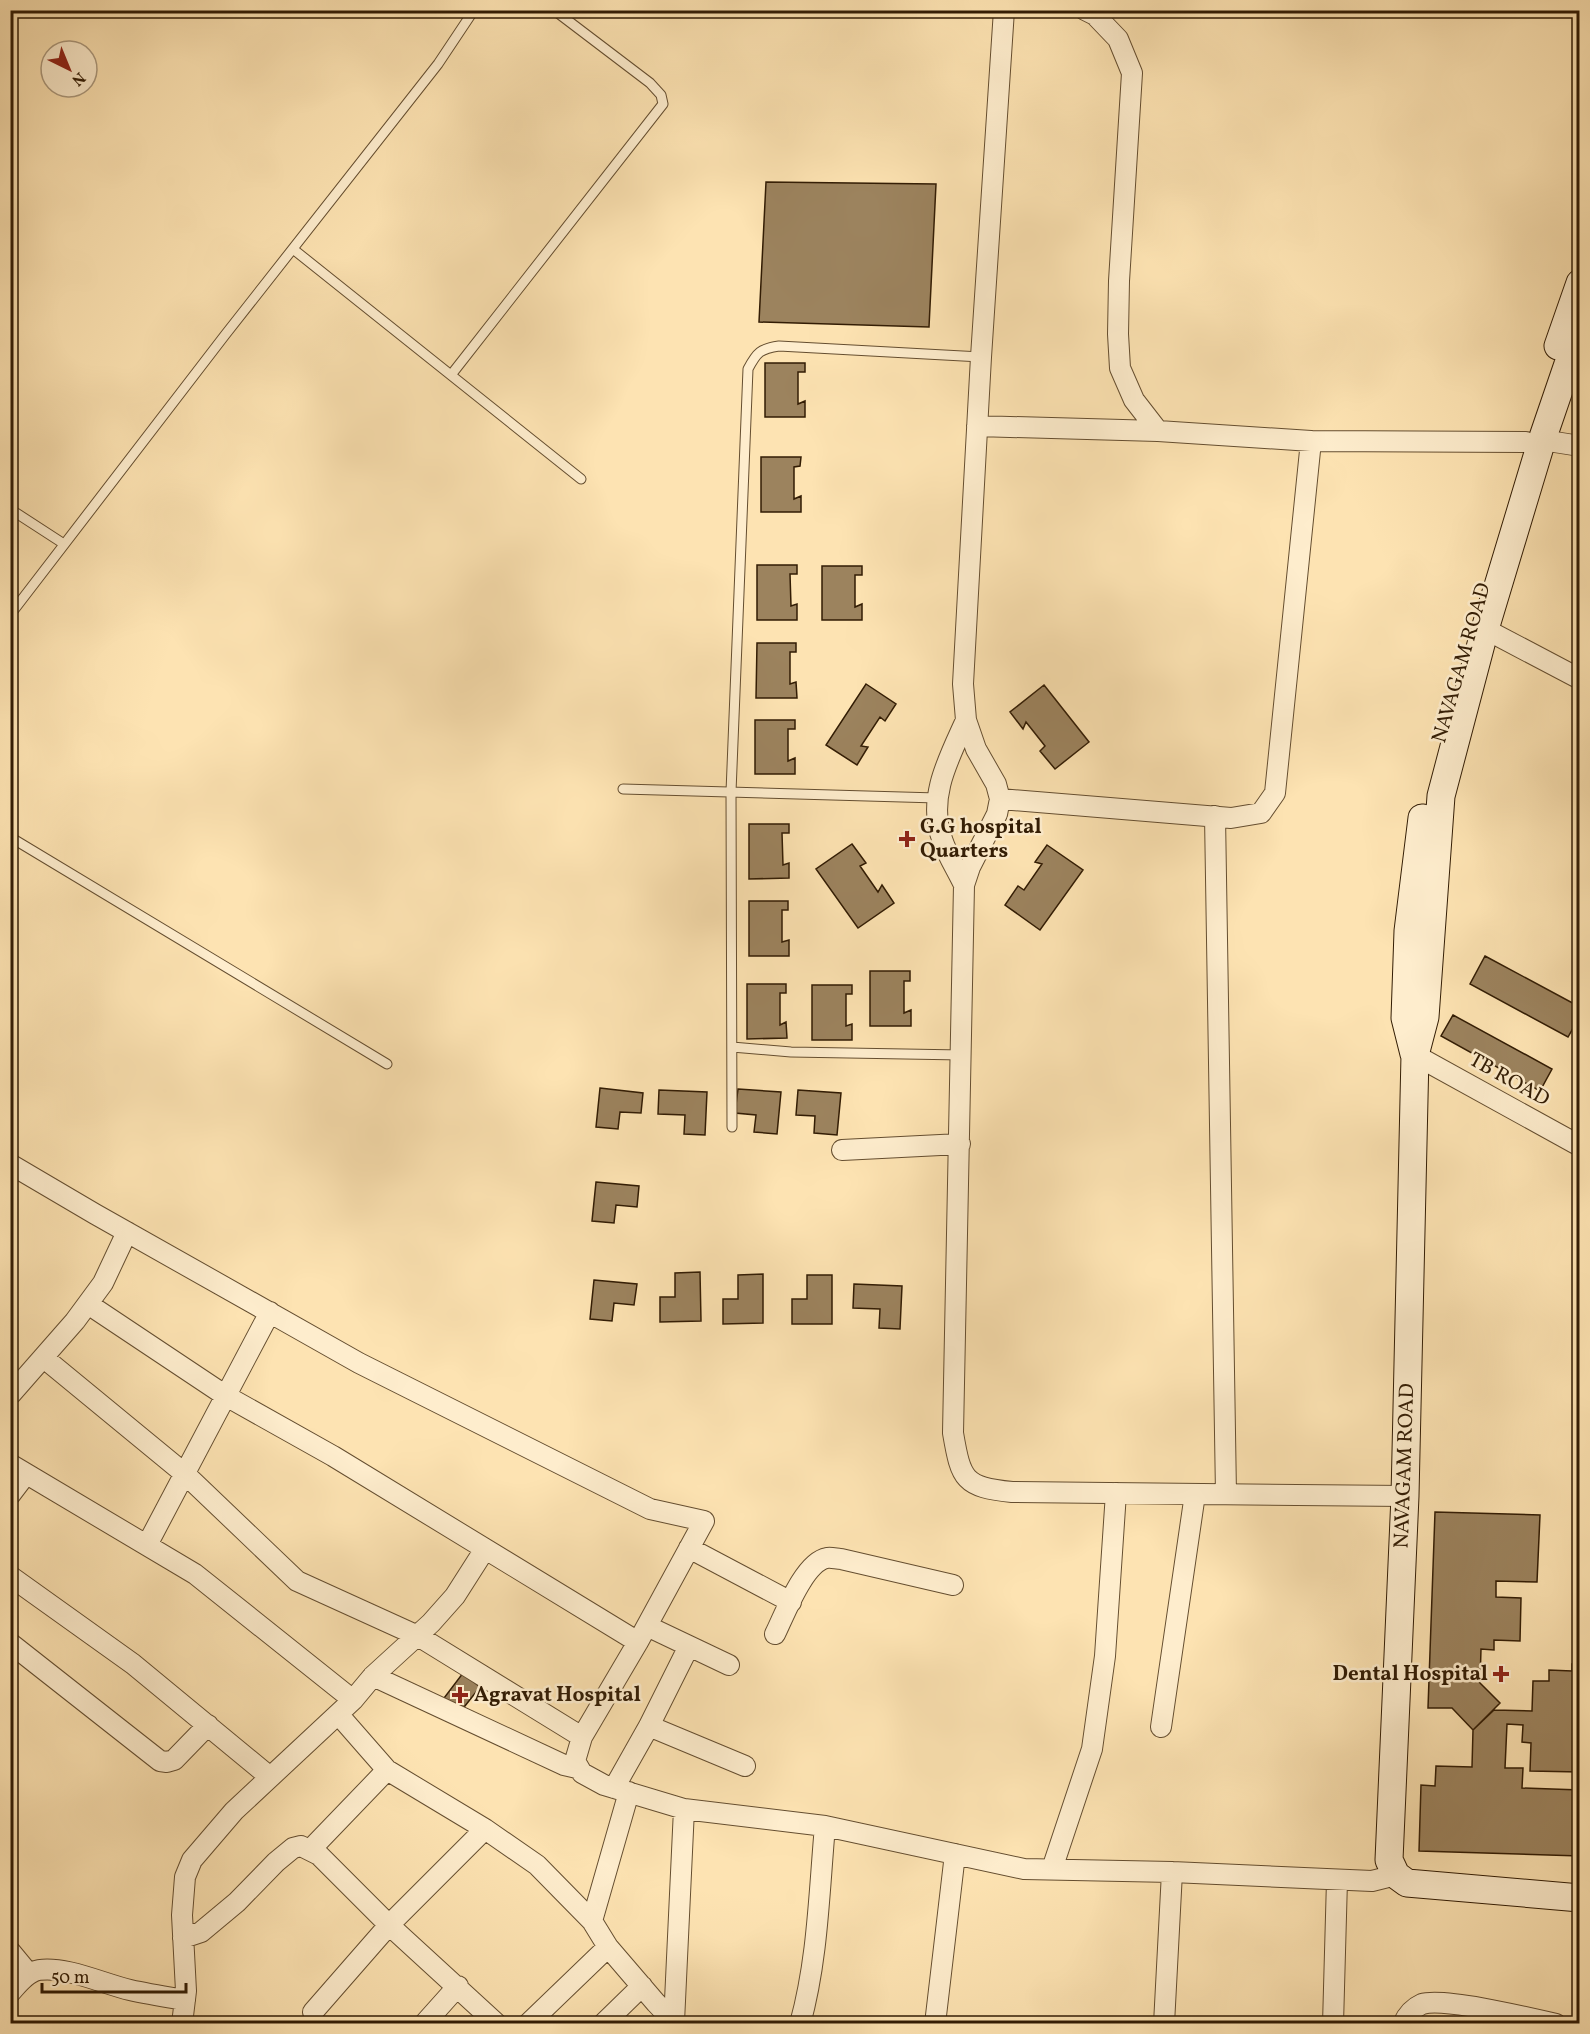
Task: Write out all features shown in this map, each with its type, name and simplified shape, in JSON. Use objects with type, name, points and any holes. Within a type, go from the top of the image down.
[{"type":"street","points":[[1004,10],[981,357],[963,684],[966,720],[976,749],[996,784],[1000,799],[997,814],[970,867],[964,885],[953,1433],[957,1457],[963,1475],[973,1484],[990,1490],[1012,1492],[1405,1496]]},
{"type":"street","points":[[1085,10],[1095,15],[1118,39],[1132,73],[1119,281],[1120,368],[1134,400],[1158,431]]},
{"type":"street","name":"NAVAGAM ROAD","points":[[1396,1875],[1389,1860],[1405,1496],[1415,1055],[1425,1017],[1441,796],[1534,441],[1580,283]]},
{"type":"street","name":"NAVAGAM ROAD","points":[[1415,1055],[1405,1018],[1405,1007],[1408,931],[1423,810],[1457,677],[1534,441],[1580,329]]},
{"type":"street","points":[[977,426],[1158,431],[1311,441],[1534,441],[1580,446]]},
{"type":"street","points":[[1000,799],[1231,818],[1261,813],[1275,793],[1311,441]]},
{"type":"street","points":[[1485,629],[1580,679]]},
{"type":"street","points":[[964,885],[941,839],[937,817],[937,798],[946,766],[966,720]]},
{"type":"street","points":[[1215,816],[1226,1494]]},
{"type":"street","name":"TB ROAD","points":[[1415,1055],[1580,1146]]},
{"type":"street","points":[[843,1150],[960,1144]]},
{"type":"street","points":[[10,1164],[359,1363],[650,1509],[704,1521],[643,1634],[582,1737],[575,1761],[577,1768]]},
{"type":"street","points":[[11,1394],[88,1304],[103,1283],[127,1232]]},
{"type":"street","points":[[88,1304],[226,1396],[333,1456],[485,1549],[643,1634],[689,1646],[729,1665]]},
{"type":"street","points":[[147,1545],[270,1312]]},
{"type":"street","points":[[44,1358],[184,1474],[297,1581],[418,1636],[582,1737]]},
{"type":"street","points":[[10,1495],[18,1469],[147,1545],[195,1574],[353,1700]]},
{"type":"street","points":[[1052,1869],[1092,1749],[1105,1656],[1116,1493]]},
{"type":"street","points":[[1161,1727],[1195,1494]]},
{"type":"street","points":[[689,1548],[791,1602]]},
{"type":"street","points":[[182,2023],[186,1991],[183,1938],[184,1877],[192,1860],[234,1811],[353,1700],[373,1676],[418,1636],[455,1596],[485,1549]]},
{"type":"street","points":[[775,1634],[802,1578],[818,1562],[827,1558],[841,1559],[954,1585]]},
{"type":"street","points":[[10,1576],[133,1664],[270,1777]]},
{"type":"street","points":[[10,1643],[160,1761],[168,1762],[181,1754],[208,1725]]},
{"type":"street","points":[[592,1921],[622,1790],[649,1726],[689,1646]]},
{"type":"street","points":[[373,1676],[564,1765],[577,1768],[589,1778],[684,1809],[825,1826],[1024,1869],[1172,1872],[1372,1881],[1396,1875],[1407,1883],[1580,1898]]},
{"type":"street","points":[[338,1714],[387,1770],[485,1829],[537,1865],[592,1921],[608,1947],[675,2023]]},
{"type":"street","points":[[649,1726],[745,1766]]},
{"type":"street","points":[[310,1849],[387,1770]]},
{"type":"street","points":[[675,2023],[684,1809]]},
{"type":"street","points":[[800,2024],[807,1999],[814,1956],[825,1826]]},
{"type":"street","points":[[313,2012],[389,1924],[485,1829]]},
{"type":"street","points":[[183,1938],[201,1932],[237,1902],[276,1862],[293,1848],[301,1846],[319,1855],[389,1924],[497,2024]]},
{"type":"street","points":[[935,2024],[956,1854]]},
{"type":"street","points":[[1164,2024],[1172,1872]]},
{"type":"street","points":[[1332,2024],[1337,1880]]},
{"type":"street","points":[[528,2024],[608,1947]]},
{"type":"street","points":[[10,1951],[29,1974]]},
{"type":"street","points":[[10,1993],[29,1974],[38,1970],[58,1971],[129,1990],[185,2000]]},
{"type":"street","points":[[424,2024],[458,1986]]},
{"type":"street","points":[[603,2024],[642,1986]]},
{"type":"street","points":[[1403,2024],[1408,2014],[1421,2004],[1433,2002],[1484,2009],[1556,2024]]},
{"type":"lane","points":[[10,615],[438,64],[474,10]]},
{"type":"lane","points":[[451,375],[663,104],[661,95],[650,83],[554,10]]},
{"type":"lane","points":[[293,249],[581,478]]},
{"type":"lane","points":[[732,1127],[731,792],[748,369],[756,353],[780,346],[981,357]]},
{"type":"lane","points":[[10,509],[64,544]]},
{"type":"lane","points":[[623,789],[937,798]]},
{"type":"lane","points":[[10,837],[387,1064]]},
{"type":"lane","points":[[732,1047],[791,1052],[962,1055]]},
{"type":"building","points":[[766,182],[936,184],[929,327],[759,322]]},
{"type":"building","points":[[765,363],[805,363],[805,372],[798,372],[798,404],[805,401],[805,417],[765,417]]},
{"type":"building","points":[[761,457],[801,457],[800,466],[794,467],[794,499],[801,496],[801,512],[761,512]]},
{"type":"building","points":[[757,565],[797,565],[797,574],[790,574],[791,606],[797,604],[797,620],[757,620]]},
{"type":"building","points":[[822,566],[862,566],[862,575],[855,575],[855,607],[862,604],[862,620],[822,620]]},
{"type":"building","points":[[757,643],[796,643],[796,652],[790,652],[790,684],[796,682],[797,698],[756,698]]},
{"type":"building","points":[[866,684],[896,704],[885,721],[880,717],[861,746],[868,747],[857,765],[826,745]]},
{"type":"building","points":[[1044,685],[1089,742],[1055,769],[1040,751],[1045,746],[1026,722],[1023,729],[1010,712]]},
{"type":"building","points":[[755,720],[795,720],[795,729],[788,729],[788,761],[795,758],[795,774],[755,774]]},
{"type":"building","points":[[749,824],[789,824],[789,833],[782,833],[783,865],[789,863],[789,878],[749,879]]},
{"type":"building","points":[[852,844],[866,863],[860,866],[878,892],[882,885],[894,903],[858,928],[816,869]]},
{"type":"building","points":[[1047,845],[1083,870],[1040,930],[1005,905],[1018,886],[1024,890],[1042,864],[1035,862]]},
{"type":"building","points":[[749,901],[788,901],[788,910],[782,910],[782,942],[789,940],[789,956],[749,956]]},
{"type":"building","points":[[1485,956],[1580,1007],[1580,1016],[1568,1037],[1470,984]]},
{"type":"building","points":[[870,971],[910,971],[910,981],[904,981],[904,1013],[911,1010],[911,1026],[870,1026]]},
{"type":"building","points":[[747,984],[786,984],[786,993],[780,993],[780,1025],[786,1022],[787,1038],[747,1039]]},
{"type":"building","points":[[812,985],[852,985],[852,994],[846,994],[846,1026],[852,1024],[852,1040],[812,1040]]},
{"type":"building","points":[[1453,1015],[1552,1069],[1540,1091],[1441,1036]]},
{"type":"building","points":[[600,1088],[643,1093],[641,1113],[620,1112],[618,1129],[596,1127]]},
{"type":"building","points":[[738,1089],[781,1092],[777,1134],[754,1132],[756,1115],[735,1113]]},
{"type":"building","points":[[659,1090],[707,1092],[705,1135],[684,1134],[685,1115],[658,1114]]},
{"type":"building","points":[[798,1090],[841,1093],[837,1135],[814,1133],[815,1116],[796,1115]]},
{"type":"building","points":[[596,1182],[639,1186],[637,1207],[616,1205],[614,1223],[592,1221]]},
{"type":"building","points":[[700,1272],[701,1321],[660,1322],[660,1297],[675,1297],[675,1273]]},
{"type":"building","points":[[763,1274],[763,1323],[723,1324],[723,1299],[738,1299],[738,1275]]},
{"type":"building","points":[[807,1275],[832,1275],[832,1324],[792,1324],[792,1299],[807,1299]]},
{"type":"building","points":[[594,1280],[637,1284],[634,1305],[614,1303],[612,1321],[590,1319]]},
{"type":"building","points":[[854,1284],[902,1286],[900,1329],[879,1328],[880,1309],[853,1308]]},
{"type":"building","points":[[1435,1512],[1540,1515],[1537,1582],[1496,1581],[1496,1597],[1521,1598],[1520,1641],[1494,1640],[1494,1650],[1481,1649],[1480,1683],[1500,1703],[1473,1730],[1452,1708],[1428,1708]]},
{"type":"building","points":[[1572,1664],[1580,1665],[1580,1772],[1530,1771],[1531,1743],[1522,1742],[1523,1725],[1507,1724],[1505,1768],[1523,1768],[1522,1788],[1580,1790],[1580,1856],[1419,1851],[1421,1785],[1435,1786],[1436,1766],[1472,1767],[1473,1730],[1494,1710],[1532,1711],[1533,1681],[1549,1681],[1549,1670],[1572,1671]]},
{"type":"building","points":[[463,1673],[480,1687],[461,1711],[444,1698]]},
{"type":"place","name":"G.G hospital Quarters","points":[[907,839]]},
{"type":"place","name":"Dental Hospital","points":[[1501,1674]]},
{"type":"place","name":"Agravat Hospital","points":[[460,1695]]}]
